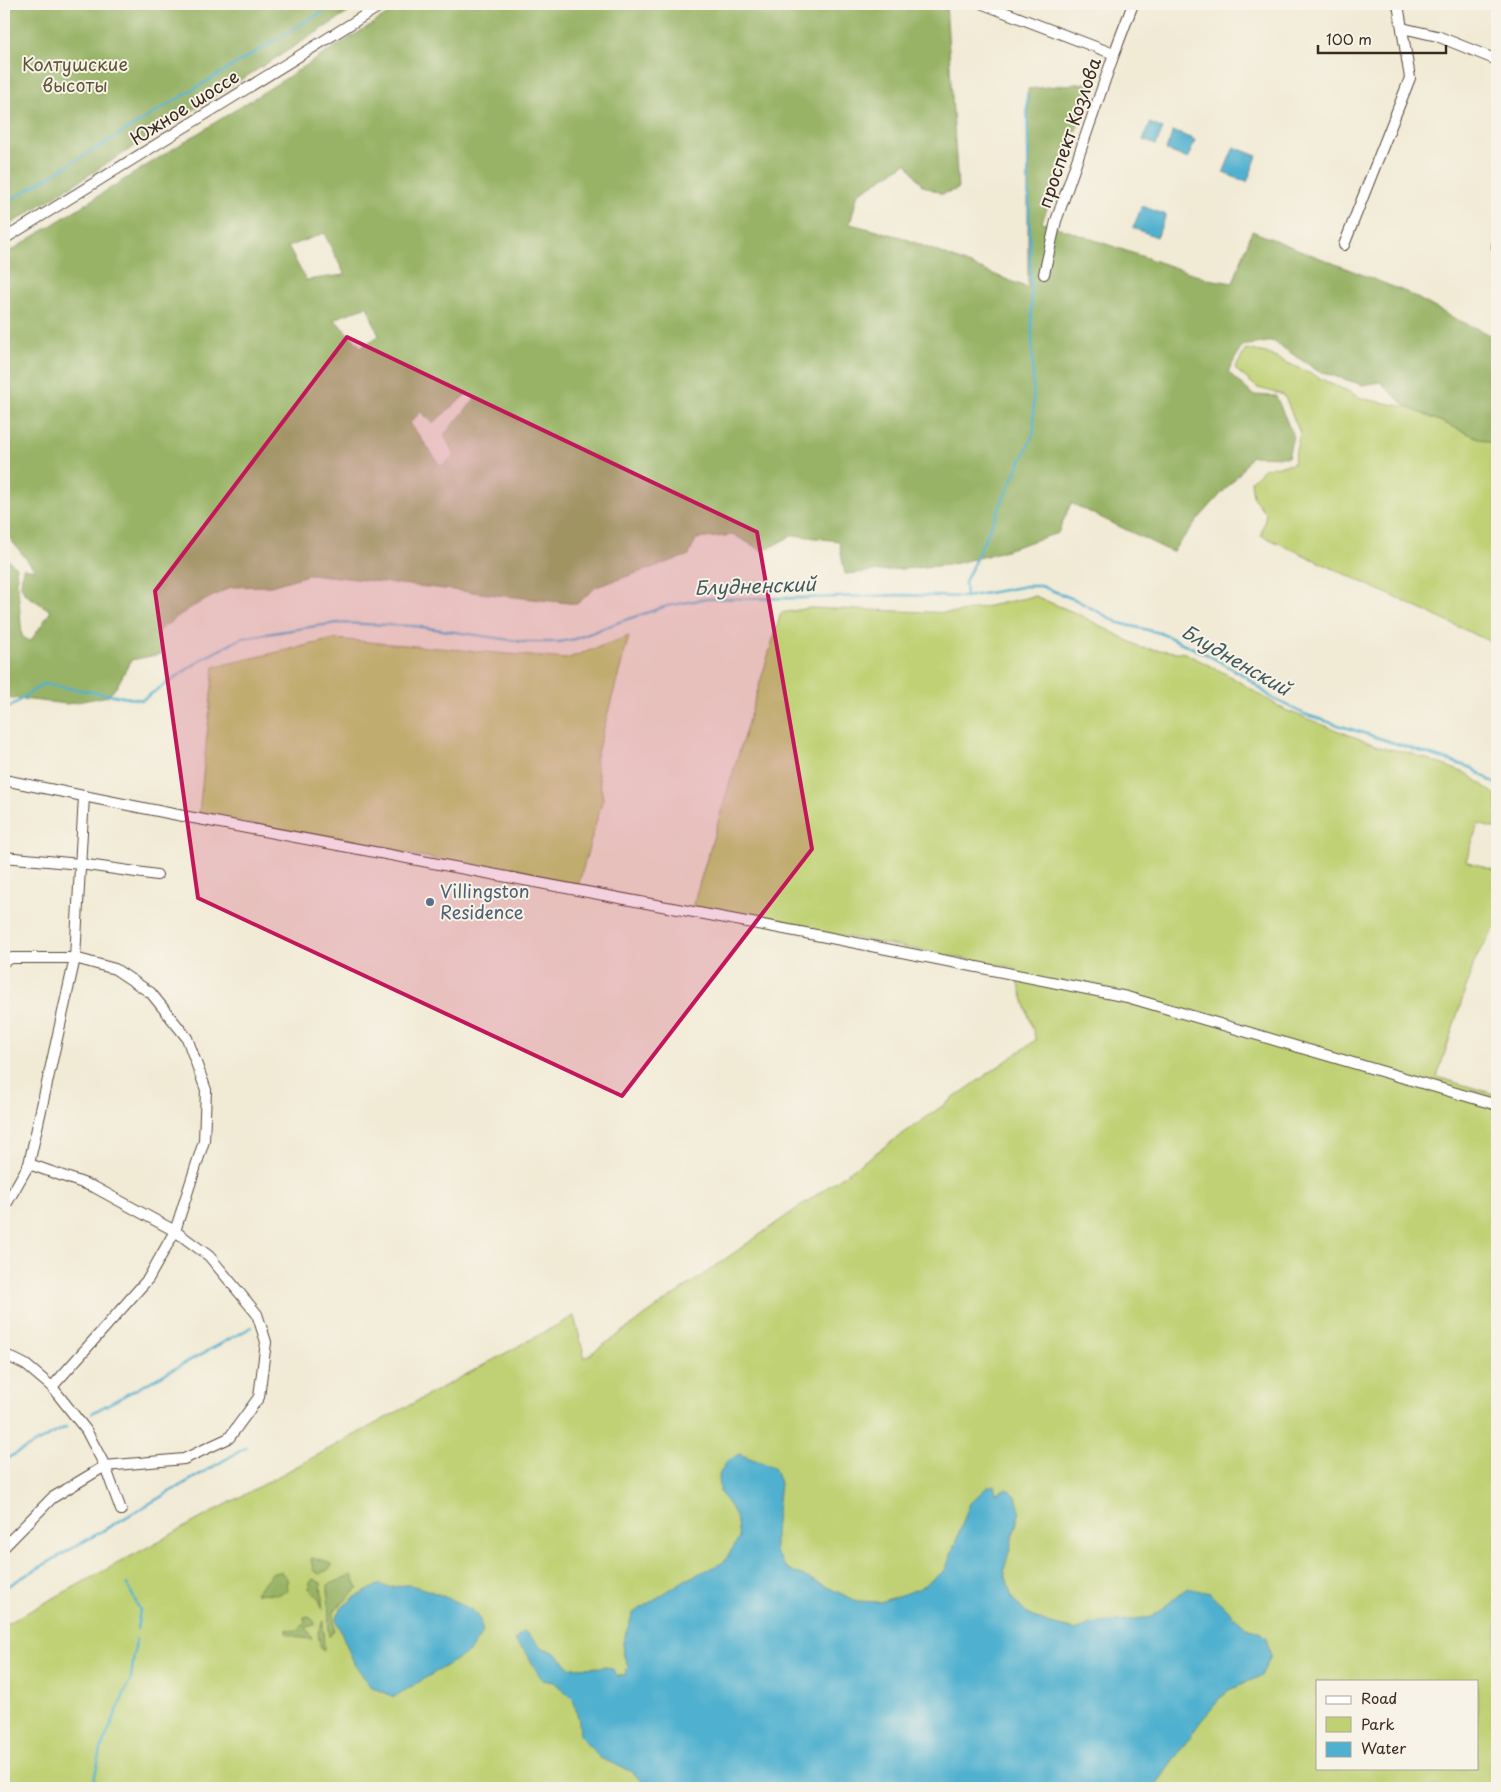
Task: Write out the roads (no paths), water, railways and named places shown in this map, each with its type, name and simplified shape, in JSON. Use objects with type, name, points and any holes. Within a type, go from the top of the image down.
[{"type":"street","name":"Южное шоссе","points":[[4,239],[383,4]]},
{"type":"street","points":[[983,4],[1114,54]]},
{"type":"street","name":"проспект Козлова","points":[[1044,274],[1056,221],[1133,4]]},
{"type":"street","points":[[1344,245],[1410,78],[1398,4]]},
{"type":"street","points":[[1402,28],[1437,36],[1497,60]]},
{"type":"street","points":[[4,780],[183,816],[807,933],[1127,997],[1497,1105]]},
{"type":"street","points":[[4,1208],[29,1164],[75,958],[84,796]]},
{"type":"street","points":[[4,857],[80,864],[157,875]]},
{"type":"street","points":[[4,961],[12,958],[75,958],[115,969],[151,993],[187,1038],[206,1090],[204,1141],[175,1231],[148,1279],[52,1387]]},
{"type":"street","points":[[4,1547],[52,1498],[105,1466],[184,1459],[229,1438],[259,1397],[266,1342],[257,1314],[209,1256],[175,1231],[94,1187],[29,1164]]},
{"type":"street","points":[[4,1354],[26,1365],[52,1387],[86,1430],[105,1466],[121,1510]]},
{"type":"water","points":[[1150,123],[1163,129],[1156,145],[1143,140]]},
{"type":"water","points":[[1173,131],[1195,140],[1188,159],[1166,150]]},
{"type":"water","points":[[1234,147],[1257,156],[1247,182],[1223,173]]},
{"type":"water","points":[[1142,206],[1166,215],[1157,237],[1133,228]]},
{"type":"water","points":[[739,1454],[774,1467],[780,1483],[775,1531],[775,1552],[786,1568],[857,1601],[880,1602],[918,1589],[945,1571],[970,1503],[986,1488],[994,1485],[996,1493],[1005,1489],[1011,1491],[1016,1496],[1020,1511],[1004,1570],[1012,1598],[1026,1613],[1047,1623],[1075,1630],[1091,1624],[1152,1617],[1187,1588],[1210,1593],[1246,1627],[1259,1631],[1266,1638],[1271,1656],[1261,1676],[1227,1691],[1201,1721],[1154,1788],[652,1788],[630,1771],[600,1758],[580,1736],[579,1721],[573,1699],[554,1682],[542,1680],[525,1651],[514,1641],[524,1631],[541,1647],[554,1652],[571,1668],[612,1668],[617,1676],[625,1675],[628,1667],[624,1656],[623,1642],[633,1613],[685,1580],[724,1562],[739,1538],[736,1516],[720,1492],[719,1475],[726,1462]]},
{"type":"water","points":[[380,1584],[391,1587],[413,1586],[456,1602],[478,1616],[483,1632],[469,1652],[394,1697],[370,1686],[354,1663],[336,1620],[340,1609],[354,1598]]},
{"type":"waterway","points":[[4,204],[335,4]]},
{"type":"waterway","points":[[966,597],[965,582],[1034,433],[1027,94]]},
{"type":"waterway","name":"Блудненский","points":[[4,711],[43,684],[142,700],[204,658],[242,638],[338,623],[414,626],[524,642],[559,642],[575,639],[667,606],[705,599],[903,595],[966,597],[1026,586],[1041,586],[1076,600],[1119,623],[1160,633],[1206,654],[1245,676],[1272,698],[1304,714],[1472,768],[1497,785]]},
{"type":"waterway","points":[[92,1413],[252,1327]]},
{"type":"waterway","points":[[4,1460],[66,1427]]},
{"type":"waterway","points":[[4,1588],[247,1447]]},
{"type":"waterway","points":[[127,1584],[140,1610],[137,1629]]},
{"type":"waterway","points":[[92,1788],[102,1746],[131,1678],[136,1639]]},
{"type":"place","name":"Villingston Residence","points":[[430,902]]},
{"type":"park label","name":"Колтушские высоты","points":[[75,75]]}]
